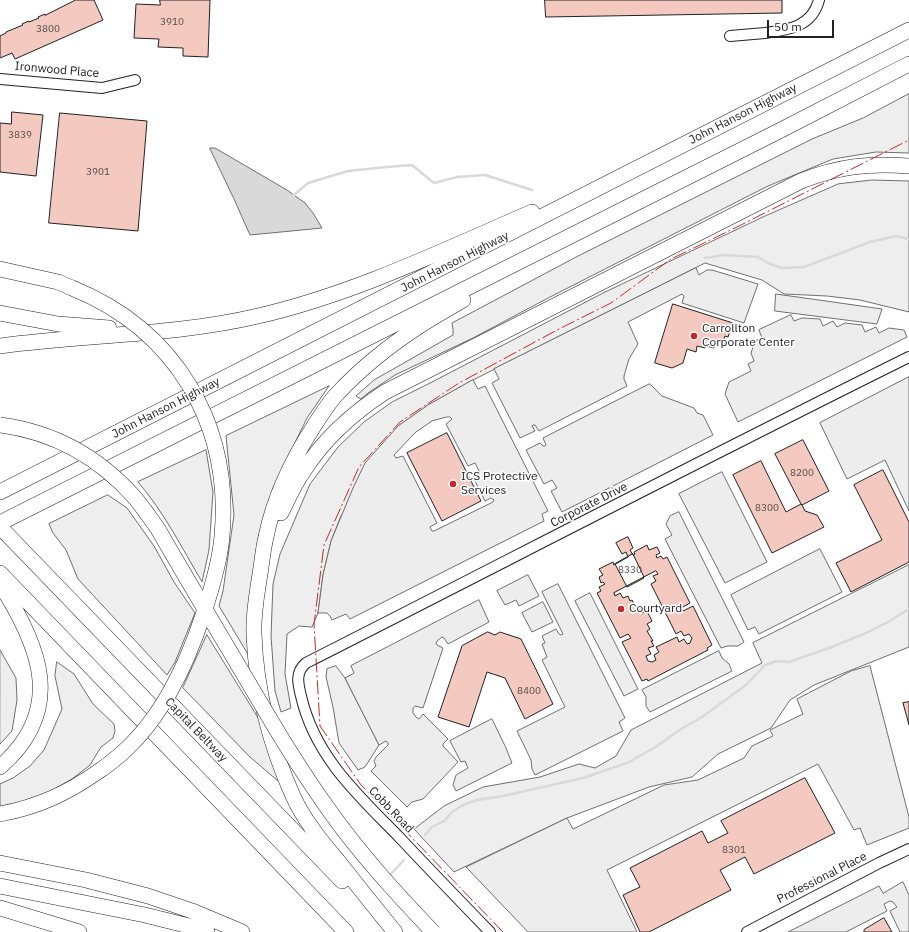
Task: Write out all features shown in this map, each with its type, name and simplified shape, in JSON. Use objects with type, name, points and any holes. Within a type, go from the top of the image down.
[{"type":"highway","name":"John Hanson Highway","points":[[5,490],[909,30]]},
{"type":"highway","points":[[0,523],[603,220],[909,64]]},
{"type":"highway","points":[[0,346],[194,328],[257,316],[311,302],[397,271],[671,152]]},
{"type":"highway","points":[[260,576],[280,514],[291,491],[317,452],[348,419],[366,404],[385,392],[801,181],[837,169],[886,164],[909,166]]},
{"type":"highway","points":[[395,932],[319,838],[305,818],[293,797],[273,746],[262,701],[256,661],[254,633],[255,602],[266,535],[274,508],[292,464],[320,416],[351,379],[395,342],[421,325],[603,220]]},
{"type":"highway","points":[[0,269],[58,282],[89,295],[112,307],[131,321],[151,337],[167,353],[192,389],[210,430],[221,476],[224,502],[222,537],[209,596],[196,636],[184,664],[174,686],[157,713],[139,736],[121,754],[80,784],[60,795],[34,806],[0,814]]},
{"type":"highway","points":[[0,313],[58,324],[98,328],[194,328]]},
{"type":"highway","points":[[0,425],[15,427],[48,437],[76,449],[119,480],[138,501],[158,529],[299,767],[353,843],[432,932]]},
{"type":"highway","name":"Capital Beltway","points":[[0,527],[392,932]]},
{"type":"highway","points":[[0,573],[346,932]]},
{"type":"highway","points":[[0,584],[19,617],[30,642],[37,661],[41,681],[40,702],[34,722],[24,742],[0,767]]},
{"type":"highway","points":[[0,864],[86,880],[148,896],[192,911],[242,932]]},
{"type":"highway","points":[[0,886],[145,915],[207,932]]},
{"type":"highway","points":[[0,908],[79,932]]},
{"type":"street","points":[[730,36],[783,31],[792,28],[806,21],[810,17],[819,0]]},
{"type":"street","name":"Ironwood Place","points":[[0,79],[102,88],[135,80]]},
{"type":"street","name":"Corporate Drive","points":[[299,689],[299,671],[306,663],[909,357]]},
{"type":"street","name":"Cobb Road","points":[[299,689],[303,705],[316,738],[334,767],[384,823],[490,932]]},
{"type":"street","name":"Professional Place","points":[[747,932],[879,863],[909,849]]},
{"type":"shaded area","points":[[909,94],[909,153],[876,152],[833,159],[768,186],[473,338],[395,375],[361,399],[356,396],[374,380],[453,335],[452,323],[578,256],[812,139],[863,118]]},
{"type":"shaded area","points":[[210,148],[215,148],[287,190],[305,203],[322,228],[250,235]]},
{"type":"shaded area","points":[[872,180],[909,181],[909,312],[860,300],[827,296],[784,294],[762,280],[705,263],[473,380],[428,405],[398,426],[341,516],[331,541],[323,575],[318,613],[312,627],[299,626],[287,634],[285,674],[291,708],[281,712],[275,691],[271,636],[273,584],[280,554],[310,484],[338,447],[364,422],[392,402],[603,293],[765,216],[838,184]]},
{"type":"shaded area","points":[[696,268],[699,275],[707,270],[712,270],[758,284],[744,323],[682,303],[684,296],[682,294],[628,322],[638,344],[629,359],[624,376],[627,386],[539,431],[535,425],[533,425],[532,426],[535,431],[520,438],[492,383],[499,379],[494,369]]},
{"type":"shaded area","points":[[776,294],[882,309],[877,324],[775,311]]},
{"type":"shaded area","points":[[791,315],[794,321],[802,318],[820,319],[823,326],[833,321],[837,327],[845,323],[862,325],[865,332],[876,327],[879,333],[889,328],[904,330],[907,337],[738,422],[725,394],[729,382],[751,371],[748,364],[754,361],[751,353],[755,341],[762,338],[759,330]]},
{"type":"shaded area","points":[[909,377],[909,511],[885,460],[847,479],[820,423]]},
{"type":"shaded area","points":[[473,380],[478,389],[485,386],[548,511],[542,514],[544,521],[350,619],[346,614],[332,620],[327,613],[318,613],[323,575],[331,541],[353,488],[365,463],[398,426],[428,405]],"holes":[[[450,417],[452,419],[446,424],[468,466],[475,463],[480,473],[473,477],[485,501],[491,498],[494,500],[493,502],[432,531],[430,527],[437,523],[403,456],[396,458],[394,455],[416,432],[432,421]]]},
{"type":"shaded area","points":[[650,384],[662,396],[694,408],[697,413],[703,415],[713,435],[562,512],[551,491],[557,488],[552,480],[544,484],[526,450],[540,443],[545,446],[546,445],[543,438]]},
{"type":"shaded area","points":[[329,386],[307,418],[273,488],[263,531],[249,656],[219,606],[223,591],[234,515],[226,436]]},
{"type":"shaded area","points":[[206,450],[213,492],[209,550],[202,582],[164,518],[138,482]]},
{"type":"shaded area","points":[[722,472],[767,562],[725,583],[679,494]]},
{"type":"shaded area","points":[[108,495],[127,508],[154,546],[174,582],[195,613],[175,662],[167,675],[78,579],[66,550],[53,533],[49,524]]},
{"type":"shaded area","points":[[679,512],[744,642],[738,646],[727,646],[721,648],[665,539],[672,535],[666,524],[670,516]]},
{"type":"shaded area","points":[[820,549],[842,592],[759,634],[755,627],[748,630],[731,595]]},
{"type":"shaded area","points":[[909,565],[909,647],[814,685],[790,700],[771,728],[718,754],[692,777],[649,787],[567,818],[454,872],[414,829],[444,806],[483,787],[540,777],[579,764],[595,768],[616,756],[631,730],[762,663],[753,643]]},
{"type":"shaded area","points":[[528,575],[539,596],[519,606],[516,600],[505,605],[497,591]]},
{"type":"shaded area","points":[[558,584],[625,718],[619,722],[623,731],[535,775],[532,769],[531,760],[517,731],[565,707],[542,660],[547,657],[542,644],[545,643],[542,636],[556,629],[559,634],[563,634],[542,592]]},
{"type":"shaded area","points":[[590,593],[638,689],[624,696],[575,601]]},
{"type":"shaded area","points":[[479,600],[489,622],[448,644],[442,637],[437,641],[437,645],[443,648],[423,708],[415,706],[413,708],[413,713],[416,717],[419,719],[423,714],[448,739],[443,746],[458,762],[423,799],[412,802],[407,807],[371,771],[376,766],[374,761],[376,757],[388,745],[388,743],[386,741],[379,745],[345,678],[354,673],[351,666]]},
{"type":"shaded area","points":[[543,602],[553,622],[532,632],[522,613]]},
{"type":"shaded area","points":[[207,635],[265,729],[281,778],[278,781],[250,757],[183,688]]},
{"type":"shaded area","points":[[0,650],[16,678],[17,700],[12,731],[0,744]]},
{"type":"shaded area","points":[[719,651],[722,658],[729,664],[732,671],[650,712],[646,706],[646,697],[642,690]]},
{"type":"shaded area","points":[[57,662],[74,674],[93,704],[114,724],[115,731],[113,738],[101,747],[90,765],[72,779],[35,800],[0,810],[0,784],[13,778],[30,766],[44,750],[62,709],[55,676]]},
{"type":"shaded area","points":[[336,666],[345,678],[379,745],[365,767],[358,770],[339,743],[326,677],[327,669]]},
{"type":"shaded area","points":[[870,666],[909,817],[909,828],[867,845],[860,828],[854,830],[818,764],[607,870],[637,932],[528,932],[466,867],[567,818],[573,829],[664,785],[698,780],[744,758],[752,746],[773,736],[770,730],[803,714],[797,699],[851,671]]},
{"type":"shaded area","points":[[492,719],[512,763],[456,791],[453,785],[456,775],[468,768],[465,761],[461,762],[450,741]]},
{"type":"shaded area","points":[[903,882],[909,895],[909,932],[900,932],[890,911],[897,907],[890,901],[884,904],[887,911],[846,932],[788,932],[879,886],[883,893]]},
{"type":"building","points":[[76,0],[94,0],[103,20],[15,59],[12,53],[0,58],[0,36],[23,25],[22,24],[39,18],[38,17]]},
{"type":"building","points":[[160,0],[210,0],[208,57],[183,56],[183,48],[158,47],[159,39],[134,38],[136,4],[160,5]]},
{"type":"building","points":[[545,0],[782,0],[782,13],[546,17]]},
{"type":"building","points":[[12,112],[43,115],[36,176],[0,172],[0,123],[11,124]]},
{"type":"building","points":[[60,113],[147,121],[138,231],[49,223]]},
{"type":"building","name":"Carrollton Corporate Center","points":[[673,304],[733,323],[728,337],[725,336],[723,342],[717,340],[714,348],[697,346],[696,352],[687,349],[683,363],[672,368],[655,363]]},
{"type":"building","points":[[447,433],[481,501],[442,521],[407,453]]},
{"type":"building","points":[[803,440],[829,491],[802,505],[775,454]]},
{"type":"building","points":[[761,461],[786,512],[801,504],[805,511],[817,515],[824,527],[772,553],[733,475]]},
{"type":"building","points":[[883,470],[909,522],[909,562],[851,592],[836,563],[882,540],[854,485]]},
{"type":"building","name":"Courtyard","points":[[628,537],[633,548],[630,550],[633,555],[635,554],[634,552],[647,545],[649,550],[657,547],[660,553],[656,555],[657,558],[661,556],[663,559],[667,557],[690,603],[681,608],[683,611],[693,606],[712,645],[707,648],[708,650],[648,681],[647,679],[642,681],[622,642],[631,638],[628,634],[620,638],[597,593],[601,591],[599,587],[605,584],[603,582],[601,583],[599,577],[603,575],[599,569],[613,562],[614,565],[628,557],[626,552],[622,554],[616,543]],"holes":[[[656,571],[658,574],[653,576],[656,581],[651,584],[676,634],[681,631],[684,636],[689,634],[692,638],[690,643],[687,644],[684,639],[679,642],[677,637],[656,647],[659,652],[654,655],[656,660],[652,662],[648,661],[646,656],[651,654],[648,648],[654,646],[651,641],[653,641],[647,631],[650,629],[647,624],[652,621],[647,611],[642,613],[639,609],[637,610],[632,600],[630,601],[628,596],[623,598],[620,593],[615,596],[614,593]]]},
{"type":"building","points":[[633,554],[644,578],[627,587],[615,564]]},
{"type":"building","points":[[488,632],[495,635],[500,632],[521,639],[553,704],[525,719],[505,678],[487,672],[469,727],[438,717],[462,646]]},
{"type":"building","points":[[909,702],[909,725],[903,703]]},
{"type":"building","points":[[805,778],[835,833],[754,874],[745,857],[720,870],[731,890],[649,932],[640,932],[623,895],[640,887],[630,868],[702,831],[708,843],[728,833],[721,821]]},
{"type":"building","points":[[884,918],[892,932],[864,932],[864,930]]},
{"type":"waterway","points":[[294,195],[308,183],[348,171],[412,165],[434,183],[457,177],[485,175],[532,190]]},
{"type":"waterway","points":[[705,258],[724,255],[758,257],[770,264],[782,268],[804,267],[870,242],[896,236],[909,239]]},
{"type":"waterway","points":[[425,835],[432,827],[444,821],[452,812],[463,805],[477,800],[503,796],[583,778],[627,763],[654,748],[681,729],[702,717],[746,685],[765,665],[777,661],[789,662],[829,648],[864,634],[909,609]]},
{"type":"waterway","points":[[388,877],[404,860]]},
{"type":"power","points":[[503,932],[361,785],[320,726],[314,624],[324,545],[359,467],[400,422],[459,383],[559,329],[611,303],[671,259],[909,140]]},
{"type":"place","name":"Carrollton Corporate Center","points":[[694,336]]},
{"type":"place","name":"ICS Protective Services","points":[[453,484]]},
{"type":"place","name":"Courtyard","points":[[621,609]]}]
